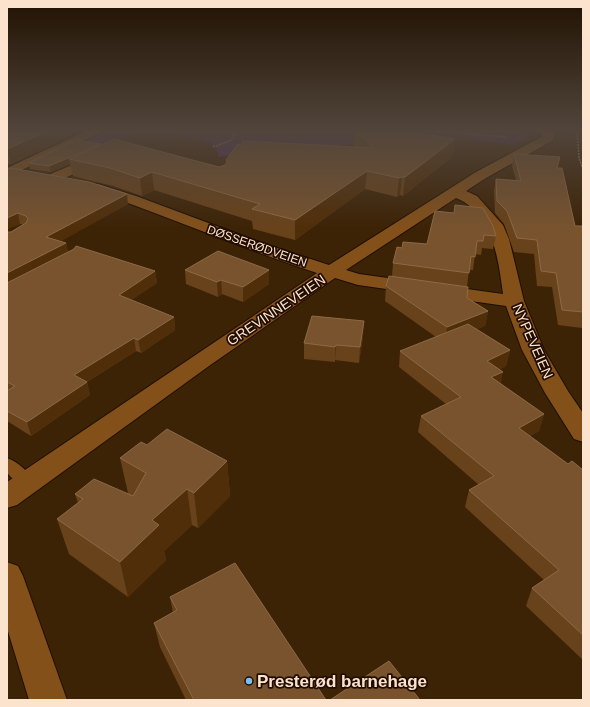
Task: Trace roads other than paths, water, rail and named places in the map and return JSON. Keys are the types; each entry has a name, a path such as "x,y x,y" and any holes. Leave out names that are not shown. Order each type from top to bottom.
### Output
{"street":[{"path":"8,172 29,162"},
{"path":"54,178 89,162"},
{"name":"GREVINNEVEIEN","path":"7,497 201,361 367,248 502,162"},
{"name":"DØSSERØDVEIEN","path":"8,172 54,178 95,187 136,200 236,240 332,272 358,279 514,301"},
{"name":"NYPEVEIEN","path":"455,192 472,199 495,225 501,239 502,251 509,272 514,301 533,350 557,393 583,433"},
{"path":"7,576 48,700"}],"lane":[{"path":"7,464 27,482"}],"place":[{"name":"Presterød barnehage","path":"249,681"}]}
